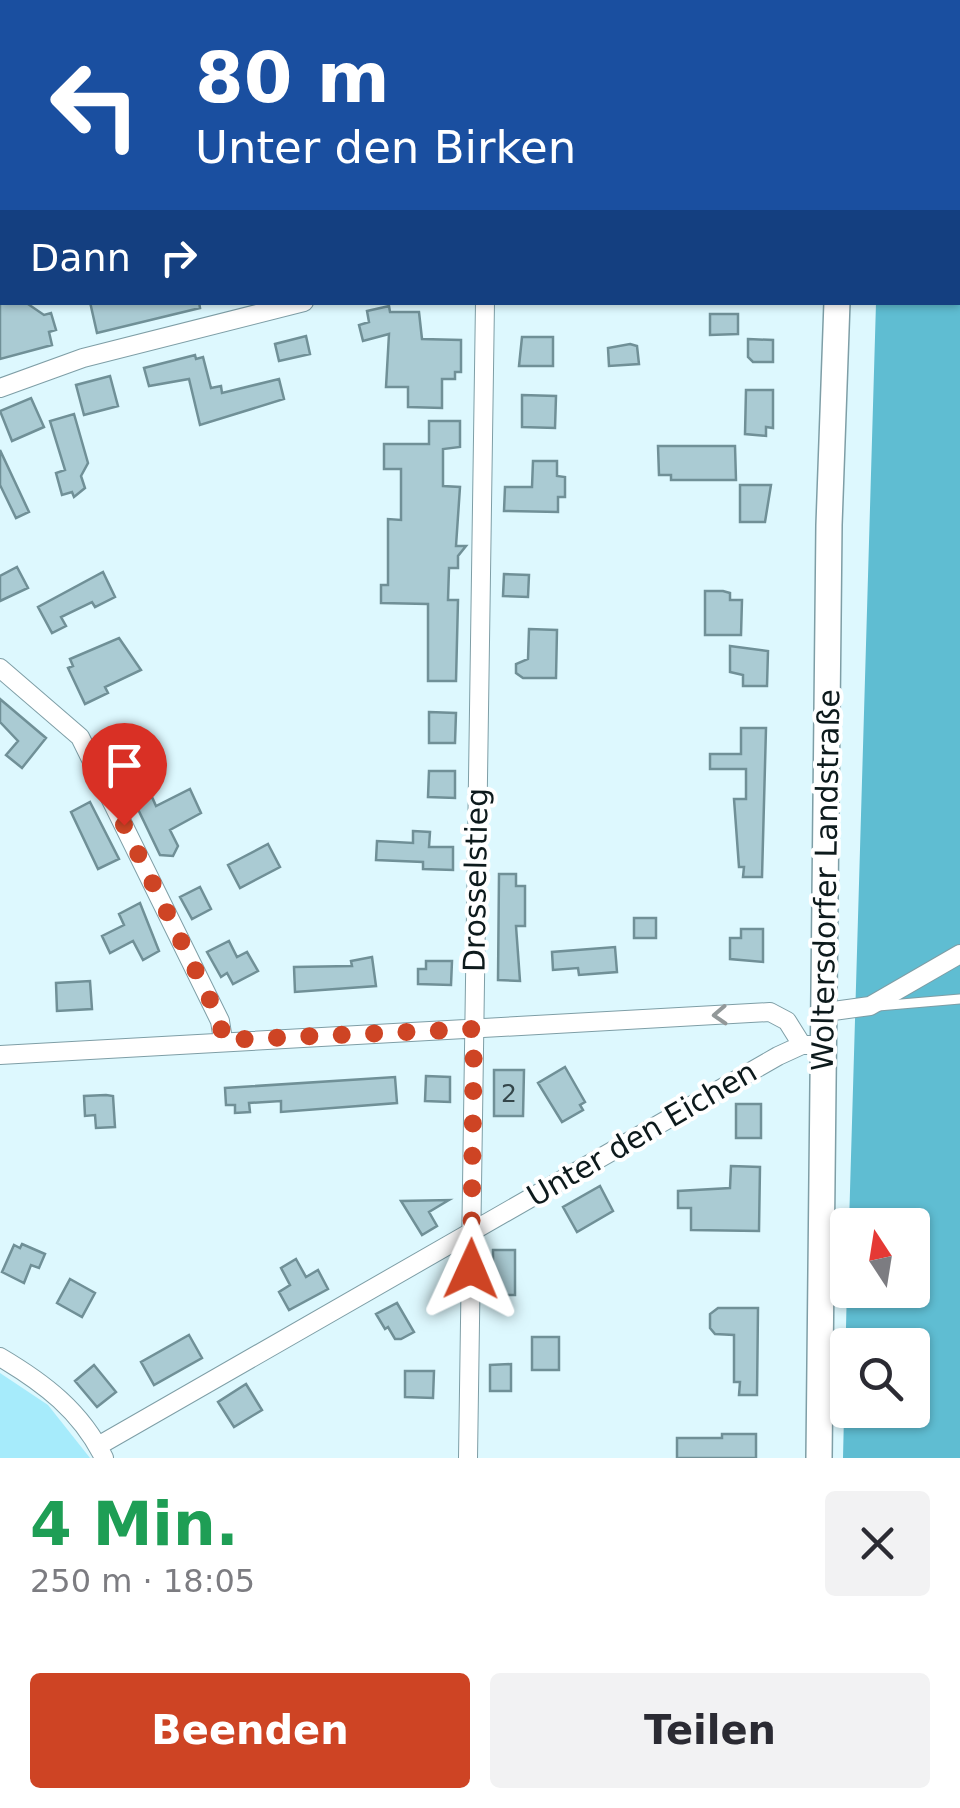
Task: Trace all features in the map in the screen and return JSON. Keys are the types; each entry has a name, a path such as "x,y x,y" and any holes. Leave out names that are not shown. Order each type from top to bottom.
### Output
{"main road":[{"name":"Woltersdorfer Landstraße","path":"819,1458 814,1045 826,1012 829,525 837,305"}],"street":[{"path":"0,388 83,358 292,305"},
{"name":"Drosselstieg","path":"468,1458 486,305"},
{"path":"0,668 80,737 220,1020 223,1040"},
{"path":"826,1012 870,1006 960,954"},
{"path":"0,1055 770,1012 786,1020 814,1045"},
{"name":"Unter den Eichen","path":"101,1452 472,1232 814,1045"},
{"path":"0,1357 38,1379 79,1417 101,1452"}],"lane":[{"path":"870,1006 960,999"}],"shaded area":[{"path":"876,305 960,305 960,1458 843,1458 844,1428 930,1428 930,1328 846,1328 846,1308 930,1308 930,1208 849,1208"},
{"path":"0,1373 48,1405 90,1458 0,1458"}],"building":[{"path":"0,305 29,305 44,315 51,313 56,330 49,332 52,345 0,359"},
{"path":"91,305 200,305 200,308 97,333"},
{"path":"389,306 390,312 419,312 422,339 461,340 461,372 455,372 455,379 442,379 442,408 408,407 408,387 386,387 389,334 363,341 359,325 369,322 367,311"},
{"path":"710,314 738,314 738,334 710,335"},
{"path":"306,336 310,354 279,361 275,344"},
{"path":"522,337 553,337 553,366 519,366"},
{"path":"748,339 773,340 773,362 753,362 748,357"},
{"path":"637,346 639,364 609,366 608,348"},
{"path":"195,355 196,359 203,357 211,388 221,386 222,393 279,379 284,399 200,425 189,379 149,386 144,368"},
{"path":"110,376 118,406 84,415 76,385"},
{"path":"746,390 773,390 773,428 766,427 766,436 745,434"},
{"path":"522,395 556,396 555,428 522,427"},
{"path":"31,398 44,427 12,441 0,411"},
{"path":"74,414 88,463 81,476 85,488 74,497 72,492 62,495 56,473 65,470 50,421"},
{"path":"429,421 460,421 460,447 443,449 443,486 460,487 456,546 466,546 458,556 458,568 449,568 448,600 458,600 456,681 428,681 428,604 381,603 381,585 388,585 388,519 401,520 401,469 384,469 384,444 429,444"},
{"path":"658,446 735,446 736,480 671,480 671,475 659,475"},
{"path":"0,450 29,512 16,518 0,485"},
{"path":"533,461 557,461 557,476 565,477 565,497 558,497 558,512 504,511 505,487 532,487"},
{"path":"740,485 771,485 765,522 740,522"},
{"path":"17,567 28,588 0,601 0,576"},
{"path":"103,572 115,597 95,607 92,602 61,617 66,626 52,633 38,607"},
{"path":"504,574 529,575 528,597 503,596"},
{"path":"705,591 723,591 730,593 730,600 742,600 741,635 705,635"},
{"path":"529,629 557,630 556,678 523,678 516,673 516,664 528,659"},
{"path":"119,638 141,670 105,687 108,693 85,704 68,668 73,666 70,659"},
{"path":"730,646 768,651 767,686 743,686 743,675 730,672"},
{"path":"0,699 46,738 22,768 6,755 18,741 0,722"},
{"path":"429,712 456,713 455,743 429,743"},
{"path":"741,728 766,728 762,877 743,877 744,867 739,867 734,799 746,799 746,769 710,769 710,754 741,754"},
{"path":"125,733 134,750 114,760 105,742"},
{"path":"429,771 455,771 455,798 428,797"},
{"path":"190,789 201,813 170,830 178,846 173,856 160,855 136,805 152,797 156,806"},
{"path":"90,802 119,859 98,869 71,812"},
{"path":"413,831 430,832 429,847 453,847 453,870 423,869 423,862 376,860 377,841 413,843"},
{"path":"268,844 280,867 240,888 228,865"},
{"path":"499,874 516,874 516,886 525,886 525,926 516,926 520,981 498,980"},
{"path":"200,887 211,909 192,919 180,897"},
{"path":"140,903 159,951 143,960 133,941 110,953 102,936 124,925 119,914"},
{"path":"634,918 656,918 656,938 634,938"},
{"path":"741,929 763,929 763,962 730,959 730,938 741,938"},
{"path":"229,941 237,957 247,952 258,971 233,984 227,973 221,977 207,952"},
{"path":"615,947 617,972 579,975 578,968 553,970 552,952"},
{"path":"372,957 376,986 295,992 294,967 352,966 351,961"},
{"path":"426,961 452,961 451,985 418,984 418,969 426,969"},
{"path":"90,981 92,1009 57,1011 56,983"},
{"path":"565,1067 585,1102 580,1105 583,1110 562,1122 538,1083"},
{"path":"494,1070 524,1070 523,1116 494,1116"},
{"path":"426,1076 450,1077 450,1102 425,1101"},
{"path":"395,1077 397,1103 281,1112 281,1101 249,1103 250,1112 235,1113 235,1105 226,1105 225,1088"},
{"path":"84,1096 113,1096 115,1127 96,1128 95,1115 85,1116"},
{"path":"736,1104 761,1104 761,1138 736,1138"},
{"path":"731,1166 760,1167 759,1231 691,1230 691,1208 678,1208 678,1191 730,1188"},
{"path":"600,1186 613,1211 577,1232 563,1207"},
{"path":"449,1200 429,1212 437,1226 422,1235 401,1201"},
{"path":"22,1244 45,1254 39,1268 31,1265 24,1283 2,1272 14,1245 20,1248"},
{"path":"493,1250 515,1250 515,1295 493,1295"},
{"path":"296,1259 306,1277 318,1270 328,1289 289,1310 279,1292 290,1285 281,1268"},
{"path":"70,1279 95,1293 82,1317 57,1303"},
{"path":"397,1303 414,1332 401,1339 395,1339 388,1327 385,1329 376,1314"},
{"path":"718,1308 758,1308 757,1395 739,1395 740,1382 734,1382 734,1335 715,1334 710,1328 710,1314"},
{"path":"189,1335 202,1358 154,1385 141,1362"},
{"path":"532,1337 559,1337 559,1370 532,1370"},
{"path":"511,1364 511,1391 490,1391 490,1365"},
{"path":"94,1365 116,1392 97,1407 75,1381"},
{"path":"405,1371 434,1371 433,1398 405,1397"},
{"path":"246,1384 262,1410 234,1427 218,1402"},
{"path":"722,1434 756,1434 756,1458 677,1458 677,1438 722,1438"}],"route":[{"path":"124,825 220,1020 223,1040 474,1029 471,1269"}]}
